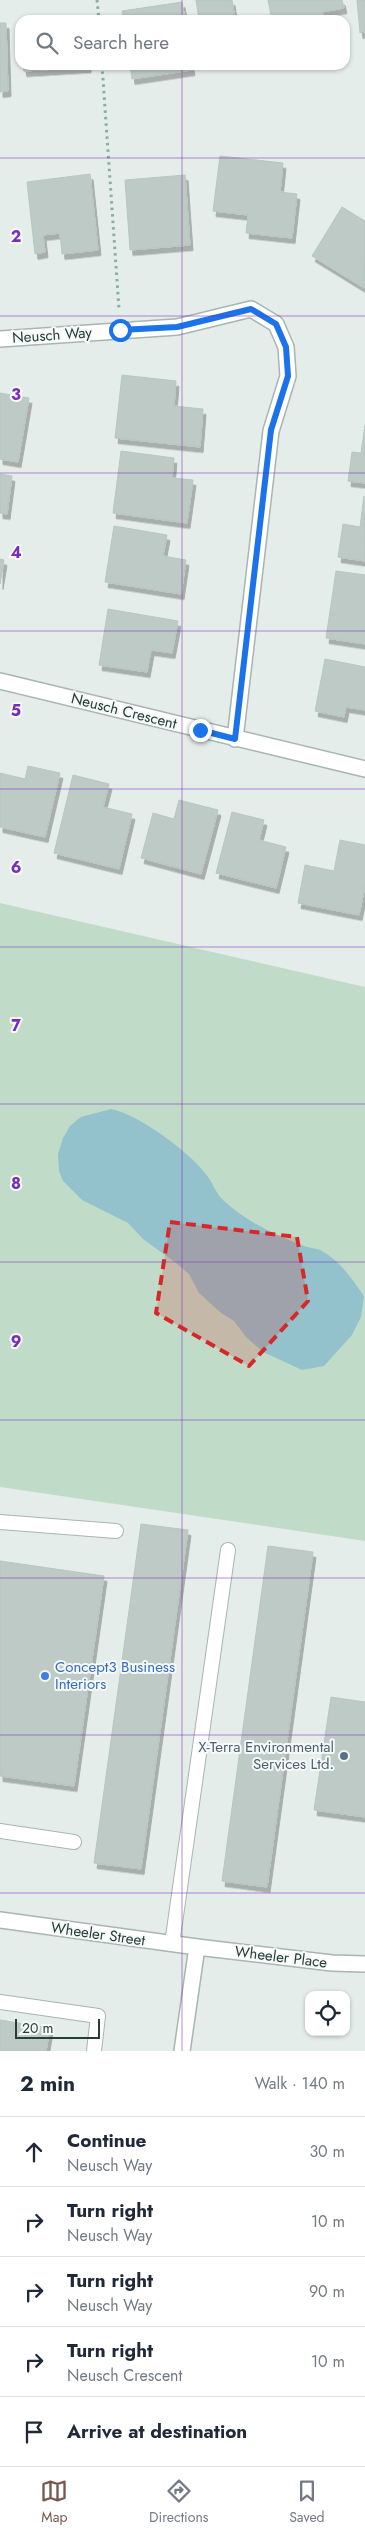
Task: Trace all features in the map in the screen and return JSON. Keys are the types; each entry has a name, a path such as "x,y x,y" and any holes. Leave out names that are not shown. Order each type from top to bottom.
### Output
{"street":[{"name":"Neusch Way","path":"0,339 177,327 251,309 276,324 286,347 288,376 271,430 235,739"},
{"name":"Neusch Crescent","path":"0,681 365,769"},
{"name":"Wheeler Street","path":"0,1920 197,1947"},
{"name":"Wheeler Place","path":"197,1947 332,1963 365,1964"},
{"path":"182,2051 197,1947"}],"lane":[{"path":"0,1522 116,1531"},
{"path":"172,1944 228,1550"},
{"path":"0,1832 74,1842"},
{"path":"0,2002 98,2016 94,2051"}],"path":[{"path":"97,0 98,15"},
{"path":"102,70 118,304"}],"highlighted area":[{"path":"170,1222 297,1237 308,1301 249,1366 156,1313"}],"green space":[{"path":"0,903 365,987 365,1541 0,1487"}],"water":[{"path":"111,1109 135,1118 175,1144 205,1173 221,1198 242,1215 283,1238 322,1251 346,1271 364,1296 361,1317 352,1335 324,1366 302,1370 263,1352 246,1337 234,1321 221,1313 199,1293 189,1274 143,1239 128,1223 82,1200 63,1181 59,1171 58,1154 63,1138 70,1126 81,1117"}],"building":[{"path":"196,0 232,0 234,15 198,15"},
{"path":"268,0 342,0 344,8 322,12 323,15 271,15"},
{"path":"357,0 365,0 365,32 360,33"},
{"path":"182,2 184,15 122,15 122,11"},
{"path":"0,23 6,23 8,91 0,92"},
{"path":"131,70 192,70 132,79"},
{"path":"220,156 283,163 280,192 297,194 292,238 246,233 248,215 213,211"},
{"path":"90,174 98,250 62,254 60,233 43,235 45,252 35,254 27,182"},
{"path":"185,175 190,245 130,250 125,180"},
{"path":"342,207 365,221 364,288 312,256"},
{"path":"122,375 176,381 174,406 203,409 200,447 115,438"},
{"path":"0,393 29,398 18,462 0,459"},
{"path":"365,425 365,483 348,481 352,452 361,453"},
{"path":"121,451 174,458 172,478 193,480 187,523 113,513"},
{"path":"0,474 12,476 7,514 0,513"},
{"path":"364,496 365,561 338,557 343,524 360,527"},
{"path":"114,526 167,535 163,556 186,560 181,594 105,582"},
{"path":"0,559 4,560 0,584"},
{"path":"336,571 365,575 365,644 326,638"},
{"path":"108,609 178,621 172,653 151,650 147,672 99,665"},
{"path":"325,659 365,667 365,710 346,707 344,717 315,711"},
{"path":"28,766 60,773 45,837 0,827 0,773 25,779"},
{"path":"73,775 109,784 103,807 132,814 119,869 54,853"},
{"path":"179,800 218,810 201,874 141,858 153,813 174,819"},
{"path":"232,812 264,820 259,840 286,847 276,888 216,873"},
{"path":"340,840 365,845 365,886 359,915 298,903 305,865 334,871"},
{"path":"141,1524 188,1530 141,1869 94,1863"},
{"path":"268,1546 313,1552 267,1887 222,1881"},
{"name":"Concept3 Business Interiors","path":"0,1561 104,1576 74,1786 0,1776"},
{"name":"X-Terra Environmental Services Ltd.","path":"331,1697 365,1702 365,1817 314,1810"},
{"path":"0,2020 50,2028 46,2051 0,2051"}],"place":[{"name":"Concept3 Business Interiors","path":"45,1676"},
{"name":"X-Terra Environmental Services Ltd.","path":"344,1756"}],"route":[{"path":"120,330 177,327 251,309 276,324 286,347 288,376 271,430 235,739 200,730"}]}
